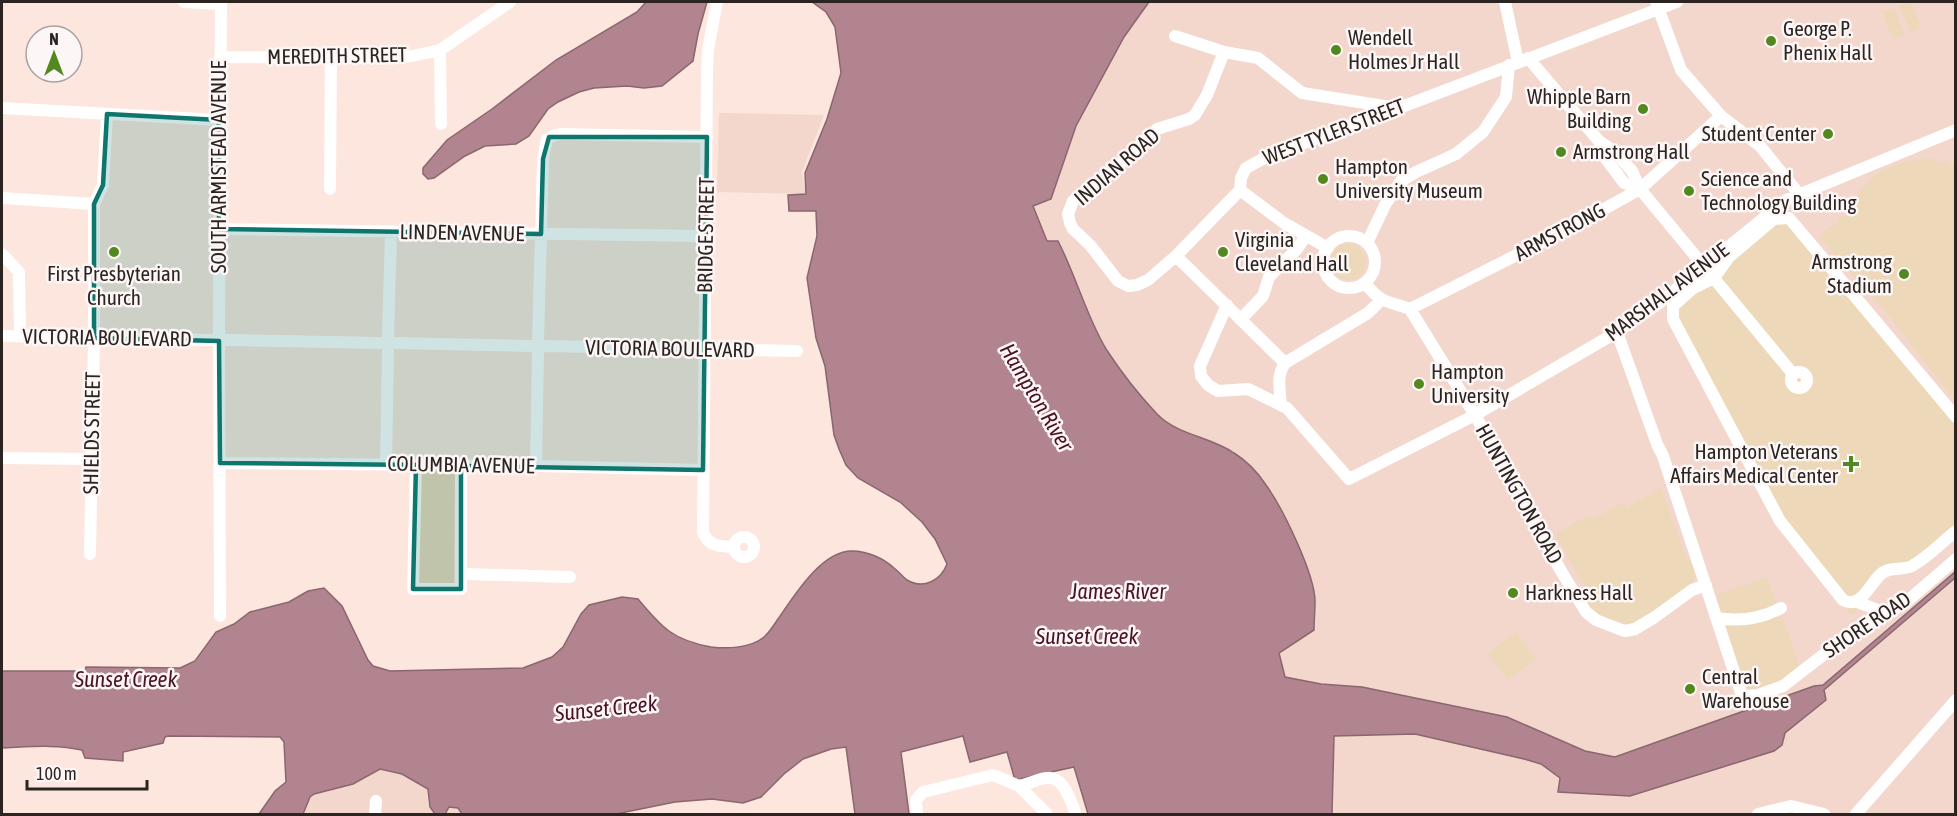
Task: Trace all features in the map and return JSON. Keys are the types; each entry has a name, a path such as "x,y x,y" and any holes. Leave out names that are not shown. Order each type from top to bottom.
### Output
{"street":[{"path":"184,2 221,3"},
{"name":"MEREDITH STREET","path":"220,57 385,58 412,56 440,50 510,2"},
{"name":"BRIDGE STREET","path":"717,2 708,50 703,532 706,541 713,545 734,547"},
{"path":"1367,243 1385,205 1401,181 1416,171 1456,154 1483,132 1506,97 1518,62 1505,2"},
{"name":"WEST TYLER STREET","path":"1128,286 1148,280 1176,256 1240,190 1243,173 1251,164 1518,62 1656,5 1677,2"},
{"name":"SOUTH ARMISTEAD AVENUE","path":"220,616 219,120 221,3"},
{"path":"1656,5 1681,70 1721,116 1760,146 1799,194"},
{"path":"1175,36 1224,52 1262,60 1302,93 1399,108"},
{"path":"440,50 441,124"},
{"name":"INDIAN ROAD","path":"1128,286 1114,278 1090,245 1073,229 1068,219 1070,207 1073,201 1112,172 1157,129 1194,115 1207,95 1224,52"},
{"path":"330,189 331,58"},
{"path":"1518,62 1599,141 1603,155 1624,183 1640,189 1793,374"},
{"path":"2,108 219,120"},
{"name":"SHIELDS STREET","path":"90,554 94,204 103,185 107,114"},
{"name":"ARMSTRONG","path":"1410,309 1572,227 1640,189 1721,116"},
{"name":"MARSHALL AVENUE","path":"1281,405 1287,408 1348,479 1475,415 1617,332 1658,304 1786,200 1956,130"},
{"path":"536,466 541,234 544,149 547,139 556,134 707,137"},
{"path":"1240,190 1305,237 1328,248"},
{"path":"2,198 94,204"},
{"path":"1886,613 1857,602 1848,603 1843,600 1780,521 1673,319 1673,306 1692,289 1714,278 1729,258 1774,219 1789,218 1956,417"},
{"name":"LINDEN AVENUE","path":"219,229 706,236"},
{"path":"386,464 391,232"},
{"path":"1240,319 1263,296 1269,277 1297,249 1305,237"},
{"path":"1342,237 1360,238 1372,249 1375,264 1370,278 1357,287 1339,286 1326,274 1324,256 1328,248 1342,237"},
{"path":"2,254 19,272 20,336"},
{"path":"1176,256 1284,363"},
{"path":"1365,283 1380,300 1410,309"},
{"path":"1281,405 1279,379 1284,363 1368,313 1380,300"},
{"path":"1227,305 1200,366 1201,376 1208,385 1218,391 1248,389 1281,405"},
{"name":"HUNTINGTON ROAD","path":"1410,309 1475,415 1556,563 1586,612 1596,620 1625,631 1635,629 1692,590 1706,585"},
{"path":"1617,332 1657,444 1664,456 1717,618 1735,621 1748,620 1781,608"},
{"name":"VICTORIA BOULEVARD","path":"2,336 797,351"},
{"path":"2,458 92,459"},
{"name":"COLUMBIA AVENUE","path":"220,463 703,470"},
{"path":"416,465 413,588 461,589 461,466"},
{"path":"1857,602 1880,574 1887,570 1912,566 1956,531"},
{"name":"SHORE ROAD","path":"1717,618 1742,696 1758,694 1783,686 1844,639 1905,603 1956,559"},
{"path":"461,574 570,578"},
{"path":"1856,814 1956,700"},
{"path":"917,814 917,797 928,790 993,775 1019,786 1047,814"},
{"path":"1019,786 1056,778 1061,782 1074,807 1075,814"},
{"path":"375,814 376,801"},
{"path":"1758,814 1795,807 1824,814"}],"highlighted area":[{"path":"107,114 219,120 219,229 541,234 543,159 549,137 707,137 703,470 461,466 461,589 413,589 416,465 220,463 219,341 94,338 94,204 103,185"}],"shaded area":[{"name":"Hampton University","path":"1149,2 1955,2 1955,814 1332,814 1333,736 1415,734 1524,759 1541,764 1560,778 1559,792 1782,745 1785,733 1826,700 1823,685 1818,684 1615,757 1585,751 1507,717 1362,687 1321,684 1285,677 1279,653 1314,630 1316,603 1309,572 1267,486 1251,466 1233,452 1175,427 1159,416 1137,391 1106,349 1080,292 1047,241 1033,206 1051,198 1076,126 1124,37"},
{"path":"1909,2 1922,27 1910,32 1899,6"},
{"path":"1894,8 1905,34 1893,39 1882,12"},
{"path":"719,113 824,115 802,172 806,194 717,192"},
{"name":"Armstrong Stadium","path":"1935,159 1935,162 1949,162 1951,165 1955,162 1955,400 1885,311 1819,237 1838,221 1837,219 1850,212 1859,192 1882,170 1904,162"},
{"path":"1779,208 1789,212 1955,412 1955,534 1911,570 1882,576 1852,616 1794,546 1778,522 1663,303"},
{"path":"1348,244 1361,249 1366,262 1361,275 1348,280 1335,275 1330,262 1335,249"},
{"path":"419,471 455,472 454,583 419,583"},
{"path":"1661,488 1687,561 1694,558 1694,580 1690,587 1637,623 1625,624 1601,616 1592,611 1585,601 1591,597 1555,534 1590,515 1592,519 1625,502 1627,507"},
{"path":"1767,577 1778,607 1762,613 1722,614 1718,594"},
{"path":"1774,615 1783,618 1799,666 1791,676 1774,685 1751,690 1741,679 1737,670 1724,622"},
{"path":"1516,632 1536,659 1508,680 1487,654"},
{"path":"376,765 404,770 471,814 280,814 295,796"}],"water":[{"path":"646,2 707,2 693,61 662,86 594,88 579,92 548,109 529,136 516,144 485,146 465,156 434,178 428,179 423,174 423,168 447,140 556,60 637,12"},
{"name":"James River","path":"812,2 1149,2 1124,37 1076,126 1051,199 1033,206 1047,241 1058,241 1106,349 1137,391 1157,414 1174,427 1215,443 1243,460 1263,481 1281,509 1310,576 1315,603 1314,630 1279,653 1285,677 1321,684 1362,687 1507,717 1585,751 1615,757 1814,686 1823,685 1955,572 1955,578 1824,690 1826,700 1785,733 1782,745 1774,751 1630,796 1558,792 1560,778 1541,764 1415,734 1334,736 1332,814 1088,814 1074,767 1015,780 1007,752 970,762 963,736 901,752 909,814 855,814 846,747 831,749 803,759 761,797 743,803 712,799 675,802 616,814 462,814 458,808 449,807 445,814 435,814 430,807 428,789 402,774 380,769 353,784 314,794 310,797 303,814 259,814 275,791 286,782 284,742 280,737 168,736 165,737 163,743 123,752 123,761 85,758 82,750 62,747 2,748 2,671 85,671 86,667 180,668 195,661 216,632 234,624 250,612 289,602 308,591 324,588 342,606 368,660 373,666 390,671 523,668 552,657 563,647 581,614 589,605 622,597 638,599 669,631 687,641 717,648 746,646 759,641 768,633 800,587 819,566 841,553 852,551 880,558 913,583 926,584 941,575 947,564 935,539 922,522 900,502 858,478 846,465 834,435 825,366 816,338 807,278 817,236 816,211 789,211 788,195 806,194 805,173 827,119 841,73 835,27 826,12"}],"place":[{"name":"George P. Phenix Hall","path":"1771,41"},
{"name":"Wendell Holmes Jr Hall","path":"1336,50"},
{"name":"Whipple Barn Building","path":"1643,109"},
{"name":"Student Center","path":"1828,134"},
{"name":"Armstrong Hall","path":"1561,152"},
{"name":"Hampton University Museum","path":"1323,179"},
{"name":"Science and Technology Building","path":"1689,191"},
{"name":"First Presbyterian Church","path":"114,252"},
{"name":"Virginia Cleveland Hall","path":"1223,252"},
{"name":"Armstrong Stadium","path":"1904,274"},
{"name":"Hampton University","path":"1419,384"},
{"name":"Hampton Veterans Affairs Medical Center","path":"1851,464"},
{"name":"Harkness Hall","path":"1513,593"},
{"name":"Central Warehouse","path":"1690,689"}],"water label":[{"name":"Hampton River","path":"1037,397"},
{"name":"Sunset Creek","path":"1087,636"},
{"name":"Sunset Creek","path":"126,679"},
{"name":"Sunset Creek","path":"606,708"}]}
